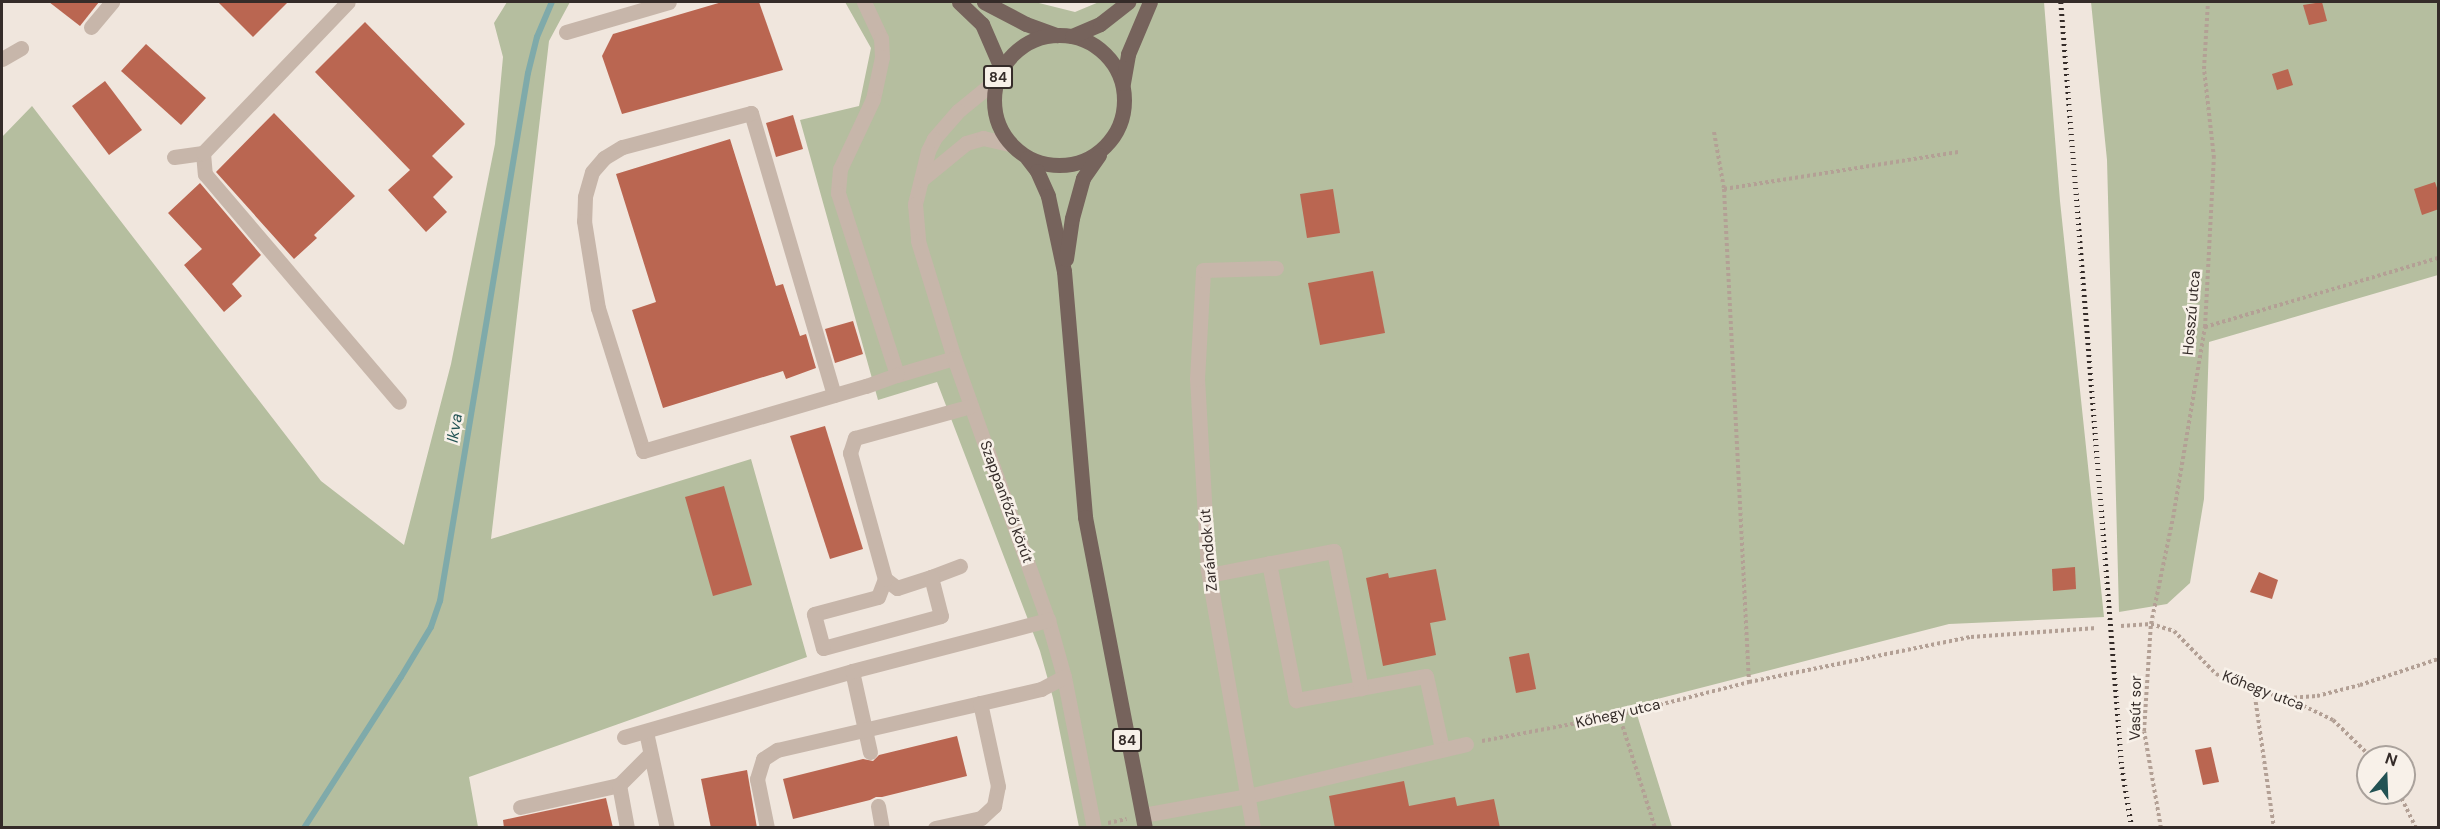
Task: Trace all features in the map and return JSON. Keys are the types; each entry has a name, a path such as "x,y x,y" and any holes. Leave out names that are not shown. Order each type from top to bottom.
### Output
{"main road":[{"path":"959,2 982,24 999,74"},
{"path":"984,2 1026,24 1101,50 1113,63 1123,83"},
{"name":"84","path":"1128,2 1100,24 1066,36 1035,39 1020,48 999,74 993,98 994,112 1000,129 1010,144 1027,158 1037,171 1048,196 1065,271 1085,517 1144,821"},
{"name":"84","path":"1065,271 1072,218 1083,178 1119,124 1125,102 1123,83 1128,54 1150,2"},
{"name":"84","path":"1027,158 1043,164 1073,164 1086,160 1101,151"}],"lane":[{"path":"91,27 112,2"},
{"path":"174,157 203,153 348,2"},
{"path":"566,32 669,2"},
{"path":"864,2 881,38 882,57 873,99 840,169 838,193 897,375"},
{"path":"2,59 21,48"},
{"name":"Szappanfőző körút","path":"999,74 947,122 928,151 915,204 918,241 954,358 1048,620 1064,677 1094,827"},
{"path":"834,395 750,108 622,147 604,158 592,172 585,197 584,221 598,308 643,451 834,395 954,358"},
{"path":"921,180 966,143 982,138 1010,144"},
{"path":"203,153 205,174 399,402"},
{"name":"Zarándok út","path":"1253,828 1209,575 1197,379 1203,270 1276,268"},
{"path":"960,567 897,588 885,579 849,453 855,438 971,406"},
{"path":"1209,575 1334,551 1361,688"},
{"path":"1269,563 1296,700 1426,676 1442,749"},
{"path":"885,579 878,597 814,615 823,648 941,615 931,577"},
{"path":"624,737 852,671 1048,620"},
{"path":"852,671 870,752"},
{"path":"767,828 757,779 763,759 777,750 1041,689 1064,677"},
{"path":"935,828 981,818 994,806 998,786 980,703"},
{"path":"646,732 667,828"},
{"path":"1144,821 1466,744"},
{"path":"520,807 619,785 650,754"},
{"path":"619,785 627,828"},
{"path":"878,806 882,828"}],"path":[{"name":"Hosszú utca","path":"2151,624 2173,518 2205,327 2214,158 2204,69 2208,2"},
{"path":"1714,132 1724,189 1749,682"},
{"path":"1724,189 1958,152"},
{"path":"2205,327 2439,258"},
{"name":"Kőhegy utca","path":"2121,626 2151,624 2174,631 2216,674 2254,690 2287,698 2333,720 2359,745"},
{"name":"Vasút sor","path":"2151,624 2144,731 2161,828"},
{"name":"Kőhegy utca","path":"1466,744 1618,715 1749,682 1971,637 2097,628"},
{"path":"2287,698 2317,696 2360,685 2439,659"},
{"path":"2254,690 2274,828"},
{"path":"1618,715 1655,828"},
{"path":"2405,805 2416,828"},
{"path":"1094,827 1144,821"}],"green space":[{"path":"507,2 570,2 549,41 491,539 751,459 807,657 469,777 478,827 2,828 2,137 32,106 321,481 404,545 451,364 495,144 503,57 494,23"},
{"path":"845,2 1035,2 1075,12 1099,2 2044,2 2060,201 2104,617 1949,624 1634,705 1672,827 1079,827 1053,698 1040,651 937,382 878,400 800,120 859,106 871,48"},
{"path":"2091,2 2438,2 2438,275 2209,342 2204,499 2190,583 2167,604 2119,612 2107,160"}],"building":[{"path":"49,2 99,2 80,26"},
{"path":"218,2 288,2 253,37"},
{"path":"722,2 759,2 783,70 622,114 602,56 613,34"},
{"path":"2322,2 2327,21 2309,25 2303,5"},
{"path":"365,22 465,124 432,156 453,177 433,197 447,212 426,232 388,190 410,170 315,72"},
{"path":"146,44 206,98 181,125 121,71"},
{"path":"2288,69 2293,85 2277,90 2272,74"},
{"path":"105,81 142,130 109,155 72,106"},
{"path":"274,113 355,196 314,235 317,238 294,259 216,172"},
{"path":"793,115 803,149 776,157 766,123"},
{"path":"730,139 776,286 783,284 800,336 806,334 816,368 786,379 783,371 663,408 632,310 656,302 616,174"},
{"path":"2435,182 2439,194 2439,209 2422,215 2414,189"},
{"path":"200,183 261,255 232,284 242,296 224,312 184,265 202,249 168,213"},
{"path":"1333,189 1340,233 1307,238 1300,194"},
{"path":"1373,271 1385,333 1320,345 1308,283"},
{"path":"853,321 863,354 835,363 825,329"},
{"path":"825,426 863,549 830,559 790,436"},
{"path":"724,486 752,585 713,596 685,497"},
{"path":"2075,567 2076,589 2053,591 2052,569"},
{"path":"1436,569 1446,620 1430,623 1436,655 1383,666 1366,578 1388,573 1389,578"},
{"path":"2259,572 2278,580 2272,599 2250,592"},
{"path":"1529,653 1536,689 1516,693 1509,657"},
{"path":"957,736 967,776 793,819 783,779 863,759 873,761 879,755"},
{"path":"2211,747 2219,782 2203,785 2195,750"},
{"path":"747,770 757,828 711,828 701,779"},
{"path":"1404,781 1409,806 1455,797 1457,806 1494,799 1500,828 1335,828 1329,796"},
{"path":"606,798 613,828 504,828 503,820"}],"waterway":[{"name":"Ikva","path":"304,828 431,627 440,601 528,73 537,37 552,2"}],"railway":[{"path":"2061,2 2122,767 2132,828"}]}
